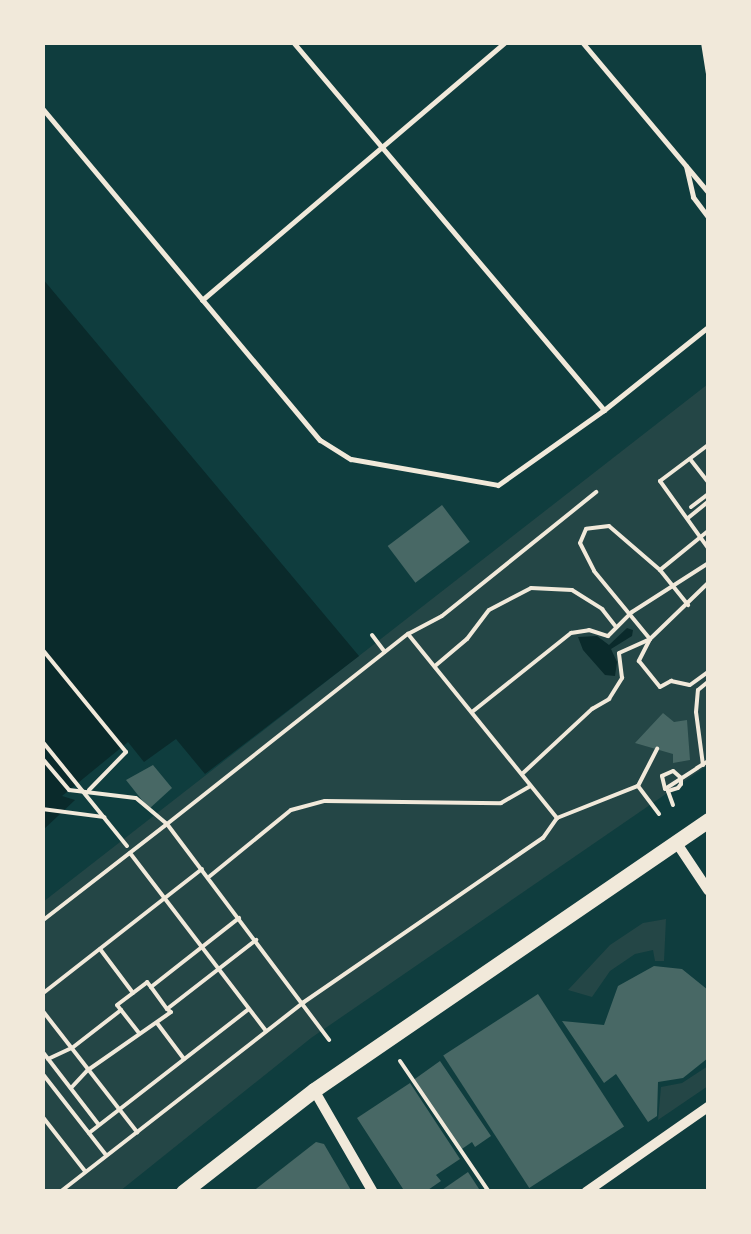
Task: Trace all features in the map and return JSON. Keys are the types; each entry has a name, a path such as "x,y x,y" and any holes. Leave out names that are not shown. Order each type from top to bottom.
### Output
{"main road":[{"path":"183,1192 314,1090 708,820"}],"street":[{"path":"676,842 708,890"},
{"path":"314,1090 373,1192"},
{"path":"586,1192 708,1108"}],"lane":[{"path":"292,42 604,410"},
{"path":"202,300 506,42"},
{"path":"582,42 708,192"},
{"path":"703,42 708,73"},
{"path":"42,108 320,440 352,460 498,485 604,410 708,327"},
{"path":"686,166 692,197 708,217"}],"path":[{"path":"708,445 660,481 708,548"},
{"path":"690,459 708,482"},
{"path":"42,921 408,634 442,616 596,492"},
{"path":"692,507 708,494"},
{"path":"688,518 708,502"},
{"path":"650,638 582,554 580,543 586,529 609,526 660,570 688,605"},
{"path":"660,570 708,531"},
{"path":"472,712 571,633 589,630 608,636 632,612 708,565"},
{"path":"522,774 592,709 609,699 622,678 620,653 650,638 708,584"},
{"path":"434,666 467,639 489,610 532,588 572,590 595,603 616,626"},
{"path":"372,634 385,652"},
{"path":"408,634 557,818"},
{"path":"650,638 639,661 660,687 671,681 690,686 708,672"},
{"path":"42,649 126,752 86,794"},
{"path":"673,805 667,789 703,765 696,712 698,690 708,682"},
{"path":"698,701 708,702"},
{"path":"42,741 127,846"},
{"path":"60,1192 304,1002 543,838 557,818 638,786 656,749"},
{"path":"42,758 69,790 136,798 168,824 304,1002 328,1040"},
{"path":"208,878 292,810 325,801 501,803 531,786"},
{"path":"638,786 659,814"},
{"path":"42,810 104,817"},
{"path":"130,854 266,1031"},
{"path":"42,994 202,869"},
{"path":"151,986 239,918"},
{"path":"167,1008 256,940"},
{"path":"100,949 133,993"},
{"path":"147,982 151,986 171,1012 141,1036 118,1005 147,982"},
{"path":"89,1133 249,1009"},
{"path":"42,1010 136,1132"},
{"path":"48,1059 72,1048 121,1010"},
{"path":"156,1023 184,1059"},
{"path":"71,1088 138,1032"},
{"path":"42,1051 99,1125"},
{"path":"400,1061 489,1192"},
{"path":"42,1073 106,1155"},
{"path":"42,1116 86,1172"}],"shaded area":[{"path":"42,278 359,656 205,774 176,739 144,762 128,742 62,796 75,800 43,830"},
{"path":"708,384 708,765 311,1038 120,1191 43,1191 43,902"},
{"path":"627,628 633,630 632,636 611,649 617,662 615,676 605,675 583,650 578,637 597,636 609,645"},
{"path":"666,919 664,961 655,961 653,950 635,954 610,971 592,997 568,990 610,945 643,923"},
{"path":"708,1066 708,1086 658,1120 661,1087 682,1083"}],"building":[{"path":"442,505 470,542 415,583 388,546"},
{"path":"663,713 674,722 687,720 690,760 673,763 673,754 635,743"},
{"path":"153,765 172,788 149,809 126,780"},
{"path":"654,966 682,969 708,990 708,1058 683,1078 658,1082 657,1116 648,1122 616,1074 604,1083 562,1021 604,1025 618,986"},
{"path":"538,994 624,1127 529,1188 443,1056"},
{"path":"440,1061 491,1136 475,1147 472,1142 459,1151 412,1081"},
{"path":"410,1083 460,1159 436,1175 441,1181 425,1192 405,1192 357,1118"},
{"path":"316,1142 324,1144 352,1192 252,1192"},
{"path":"468,1172 481,1192 439,1192"}]}
